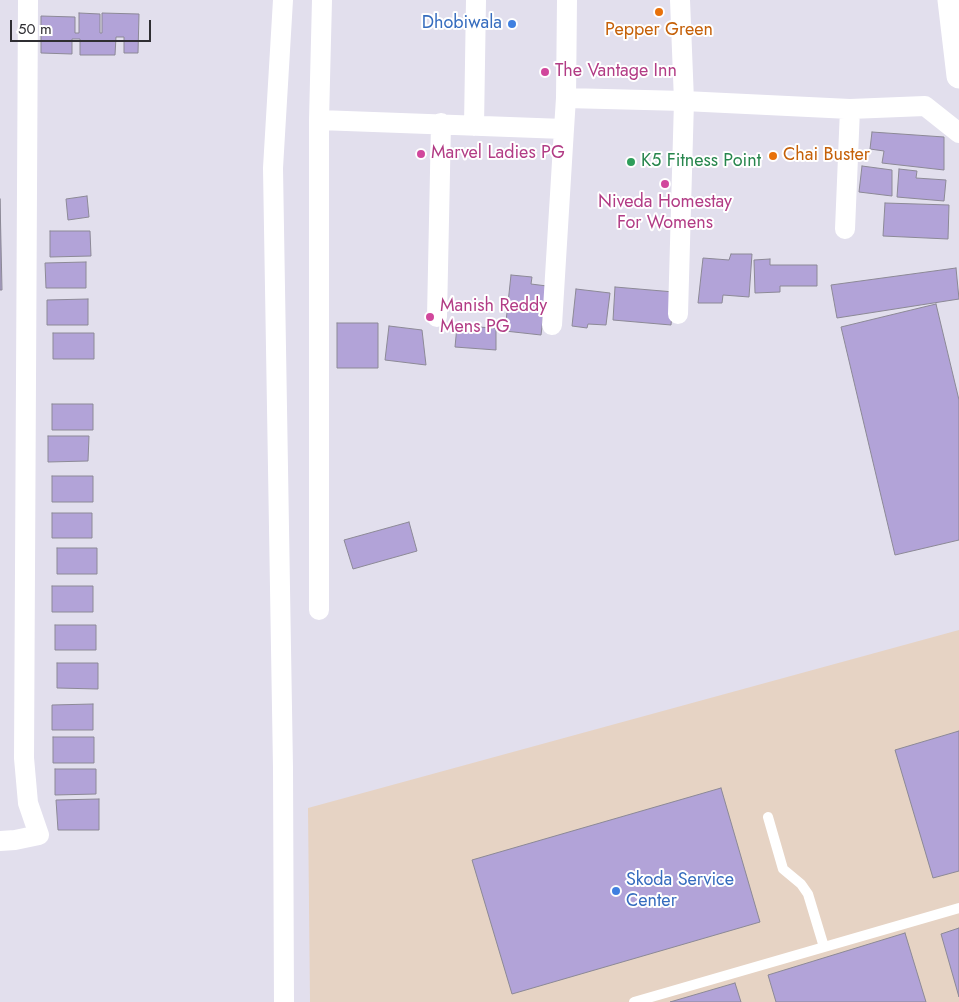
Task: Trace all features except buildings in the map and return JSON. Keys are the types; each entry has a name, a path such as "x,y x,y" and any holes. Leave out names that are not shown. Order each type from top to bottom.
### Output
{"street":[{"path":"0,841 39,835 28,802 24,758 28,0"},
{"path":"283,0 273,168 284,1002"},
{"path":"319,610 319,120 322,0"},
{"path":"474,126 476,0"},
{"path":"552,324 566,98 567,0"},
{"path":"678,314 684,101 680,0"},
{"path":"950,0 959,76"},
{"path":"566,98 684,101 850,109 925,106 959,133"},
{"path":"845,228 850,109"},
{"path":"319,120 564,128"},
{"path":"437,317 442,124"}],"lane":[{"path":"768,817 784,869 801,884 808,894 824,947"},
{"path":"634,1002 959,908"}],"shaded area":[{"path":"959,630 959,1002 310,1002 308,808"}],"place":[{"name":"Pepper Green","path":"659,12"},
{"name":"Dhobiwala","path":"512,24"},
{"name":"The Vantage Inn","path":"545,72"},
{"name":"Marvel Ladies PG","path":"421,154"},
{"name":"Chai Buster","path":"773,156"},
{"name":"K5 Fitness Point","path":"631,162"},
{"name":"Niveda Homestay For Womens","path":"665,184"},
{"name":"Manish Reddy Mens PG","path":"430,317"},
{"name":"Skoda Service Center","path":"616,891"}]}
